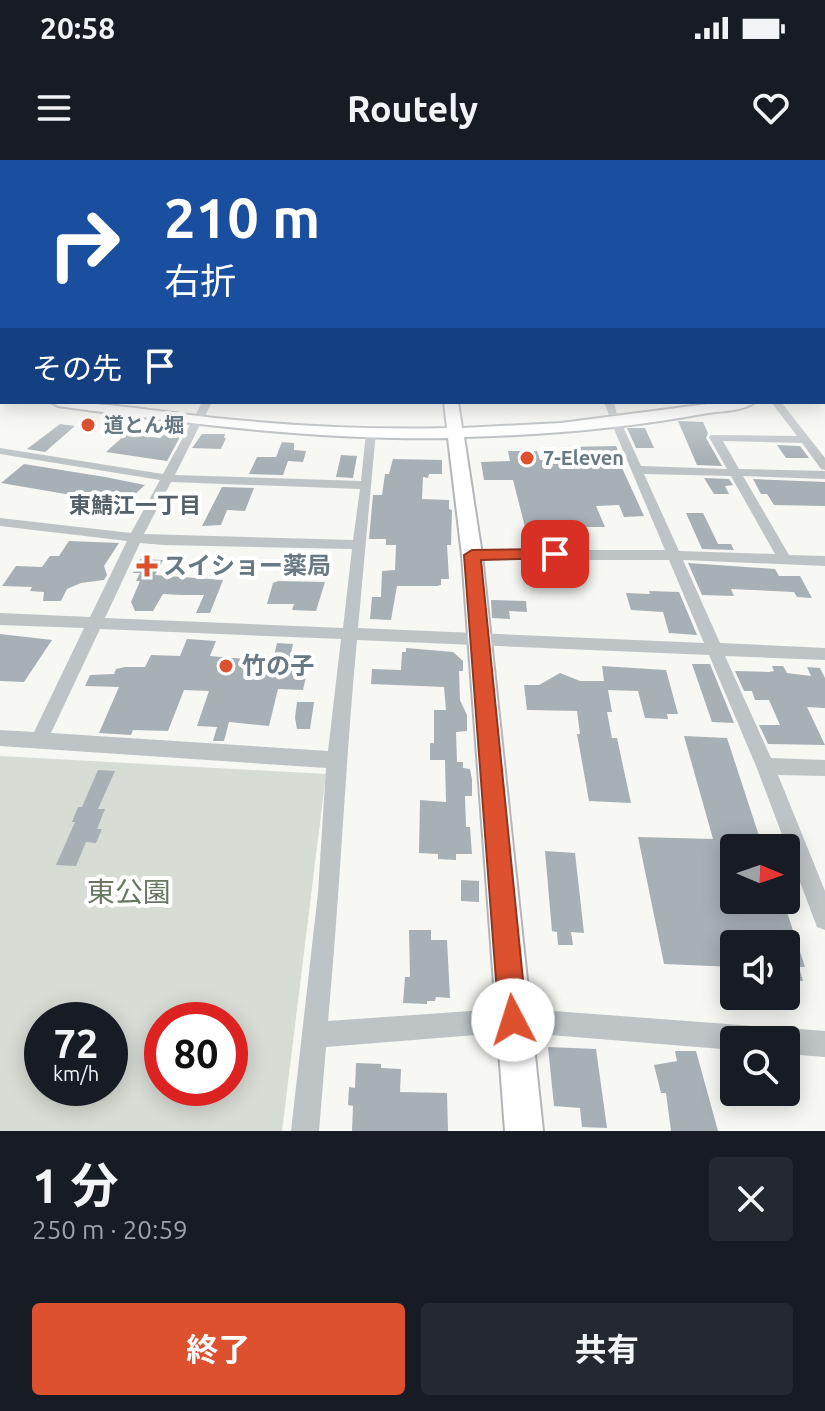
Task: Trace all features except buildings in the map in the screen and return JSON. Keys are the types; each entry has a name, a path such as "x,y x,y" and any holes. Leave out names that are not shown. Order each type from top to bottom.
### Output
{"highway":[{"path":"87,404 360,424 721,404"},
{"path":"126,404 372,433 454,419"},
{"path":"613,412 685,404"},
{"path":"454,419 472,555 524,1131"}],"street":[{"path":"778,404 825,466"},
{"path":"39,740 135,538 201,412"},
{"path":"613,412 765,766 825,919"},
{"path":"305,1131 329,893 336,760 372,433"},
{"path":"785,560 715,437 825,443"},
{"path":"0,451 168,478 364,485"},
{"path":"639,470 825,475"},
{"path":"0,522 135,538 358,545"},
{"path":"472,555 674,555 825,561"},
{"path":"0,619 825,654"},
{"path":"0,738 336,760"},
{"path":"765,766 825,768"},
{"path":"314,1035 513,1020 720,1036"},
{"path":"800,1042 825,1044"}],"green space":[{"name":"東公園","path":"0,756 326,774 282,1131 0,1131"}],"place":[{"name":"道とん堀","path":"88,425"},
{"name":"7-Eleven","path":"527,458"},
{"name":"スイショー薬局","path":"147,566"},
{"name":"竹の子","path":"226,666"}],"district":[{"name":"東鯖江一丁目","path":"135,505"}],"route":[{"path":"513,1020 472,555 555,554"}]}
